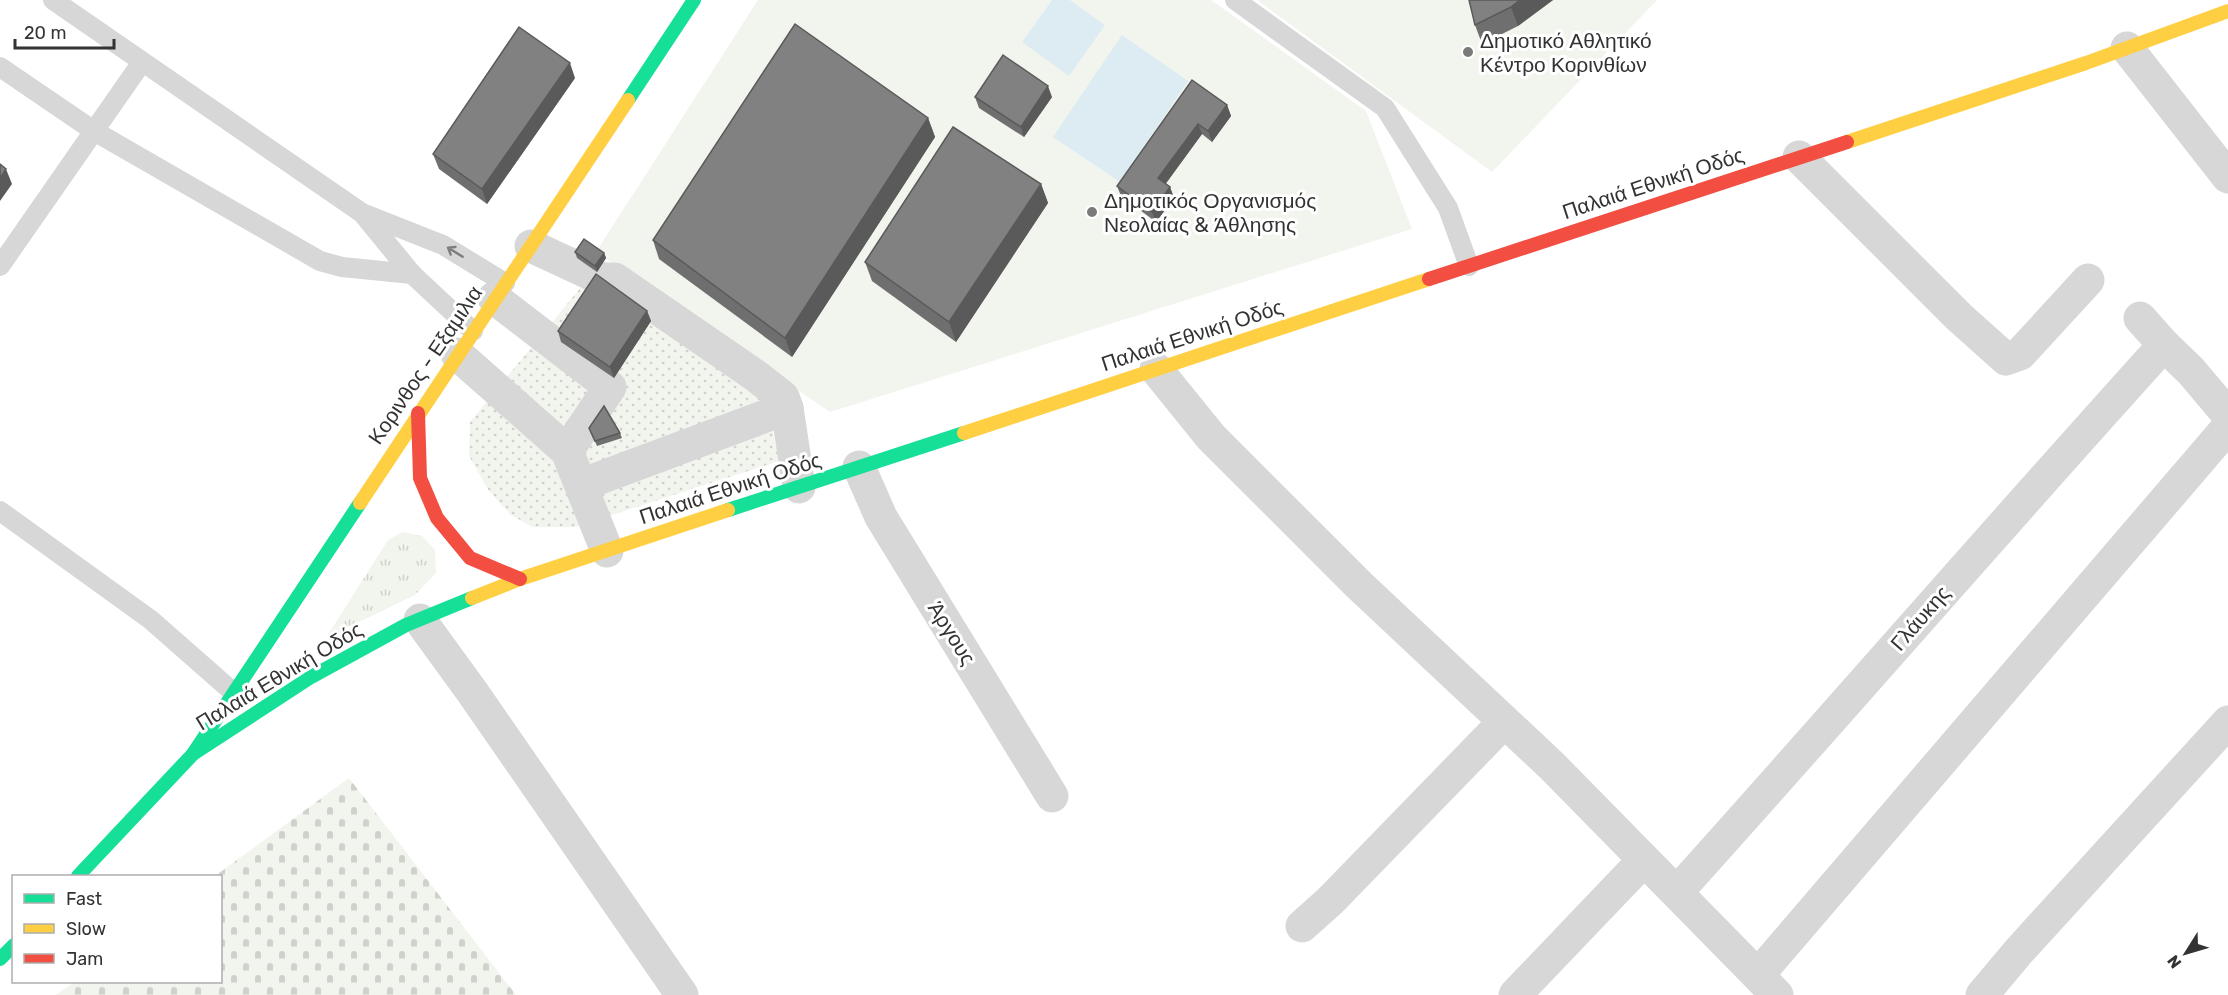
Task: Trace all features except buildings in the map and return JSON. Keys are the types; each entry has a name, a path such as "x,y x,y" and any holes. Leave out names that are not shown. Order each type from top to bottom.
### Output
{"main road":[{"name":"Κορινθος - Εξαμιλια","path":"193,754 694,0"},
{"name":"Παλαιά Εθνική Οδός","path":"193,754 311,677 406,625 520,579 2127,48 2228,11"},
{"path":"418,413 420,478 437,518 470,558 520,579"},
{"path":"79,875 193,754"},
{"path":"0,959 12,947"}],"street":[{"path":"2127,48 2228,177"},
{"path":"1799,157 1959,317 2006,359 2020,354 2088,280"},
{"path":"531,246 602,279 615,279 783,397 788,411 799,487"},
{"path":"499,291 610,387 567,451"},
{"path":"2140,318 2191,371 2228,415"},
{"path":"465,342 567,451 607,550"},
{"name":"Γλάυκης","path":"1677,892 2164,345"},
{"path":"1156,369 1211,437 1359,585 1552,766 1767,985 2228,427"},
{"path":"581,485 788,411"},
{"name":"Άργους","path":"859,467 880,517 1052,796"},
{"path":"420,620 682,995"},
{"path":"1302,926 1330,901 1504,722"},
{"path":"1982,995 2034,934 2228,723"},
{"path":"1515,995 1644,860"}],"lane":[{"path":"53,0 362,213 443,245 499,291"},
{"path":"1235,0 1385,108 1448,208 1469,266"},
{"path":"0,266 142,62"},
{"path":"0,67 94,131 320,261 342,267 412,274"},
{"path":"362,213 465,342"},
{"path":"0,512 151,620 234,693"}],"green space":[{"name":"Δημοτικός Οργανισμός Νεολαίας & Άθλησης","path":"758,0 1052,0 1022,42 1105,25 1070,0 1211,0 1366,111 1412,229 830,412 596,252","holes":["1196,91 1212,141 1202,134 1162,189"]},
{"name":"Δημοτικό Αθλητικό Κέντρο Κορινθίων","path":"1257,0 1657,0 1492,172"},
{"path":"591,275 765,395 779,461 575,527 532,527 510,514 489,491 469,456 470,422"},
{"path":"402,532 422,536 435,550 436,573 415,595 326,638 388,540"},
{"path":"349,778 516,995 56,995 73,983 222,983 222,875 216,875"}],"shaded area":[{"path":"1052,0 1070,0 1105,25 1069,76 1022,42"},
{"path":"1122,35 1188,81 1120,182 1053,137"}],"traffic: fast":[{"path":"628,100 694,0"},
{"path":"728,510 964,433"},
{"path":"79,875 193,754 360,503"},
{"path":"193,754 311,677 406,625 472,598"},
{"path":"0,959 12,947"}],"traffic: slow":[{"path":"1847,142 2086,63 2228,11"},
{"path":"360,503 628,100"},
{"path":"964,433 1429,279"},
{"path":"472,598 520,579 728,510"}],"traffic: jam":[{"path":"1429,279 1847,142"},
{"path":"418,413 420,478 437,518 470,558 520,579"}],"place":[{"name":"Δημοτικό Αθλητικό Κέντρο Κορινθίων","path":"1468,52"},
{"name":"Δημοτικός Οργανισμός Νεολαίας & Άθλησης","path":"1092,212"}]}
